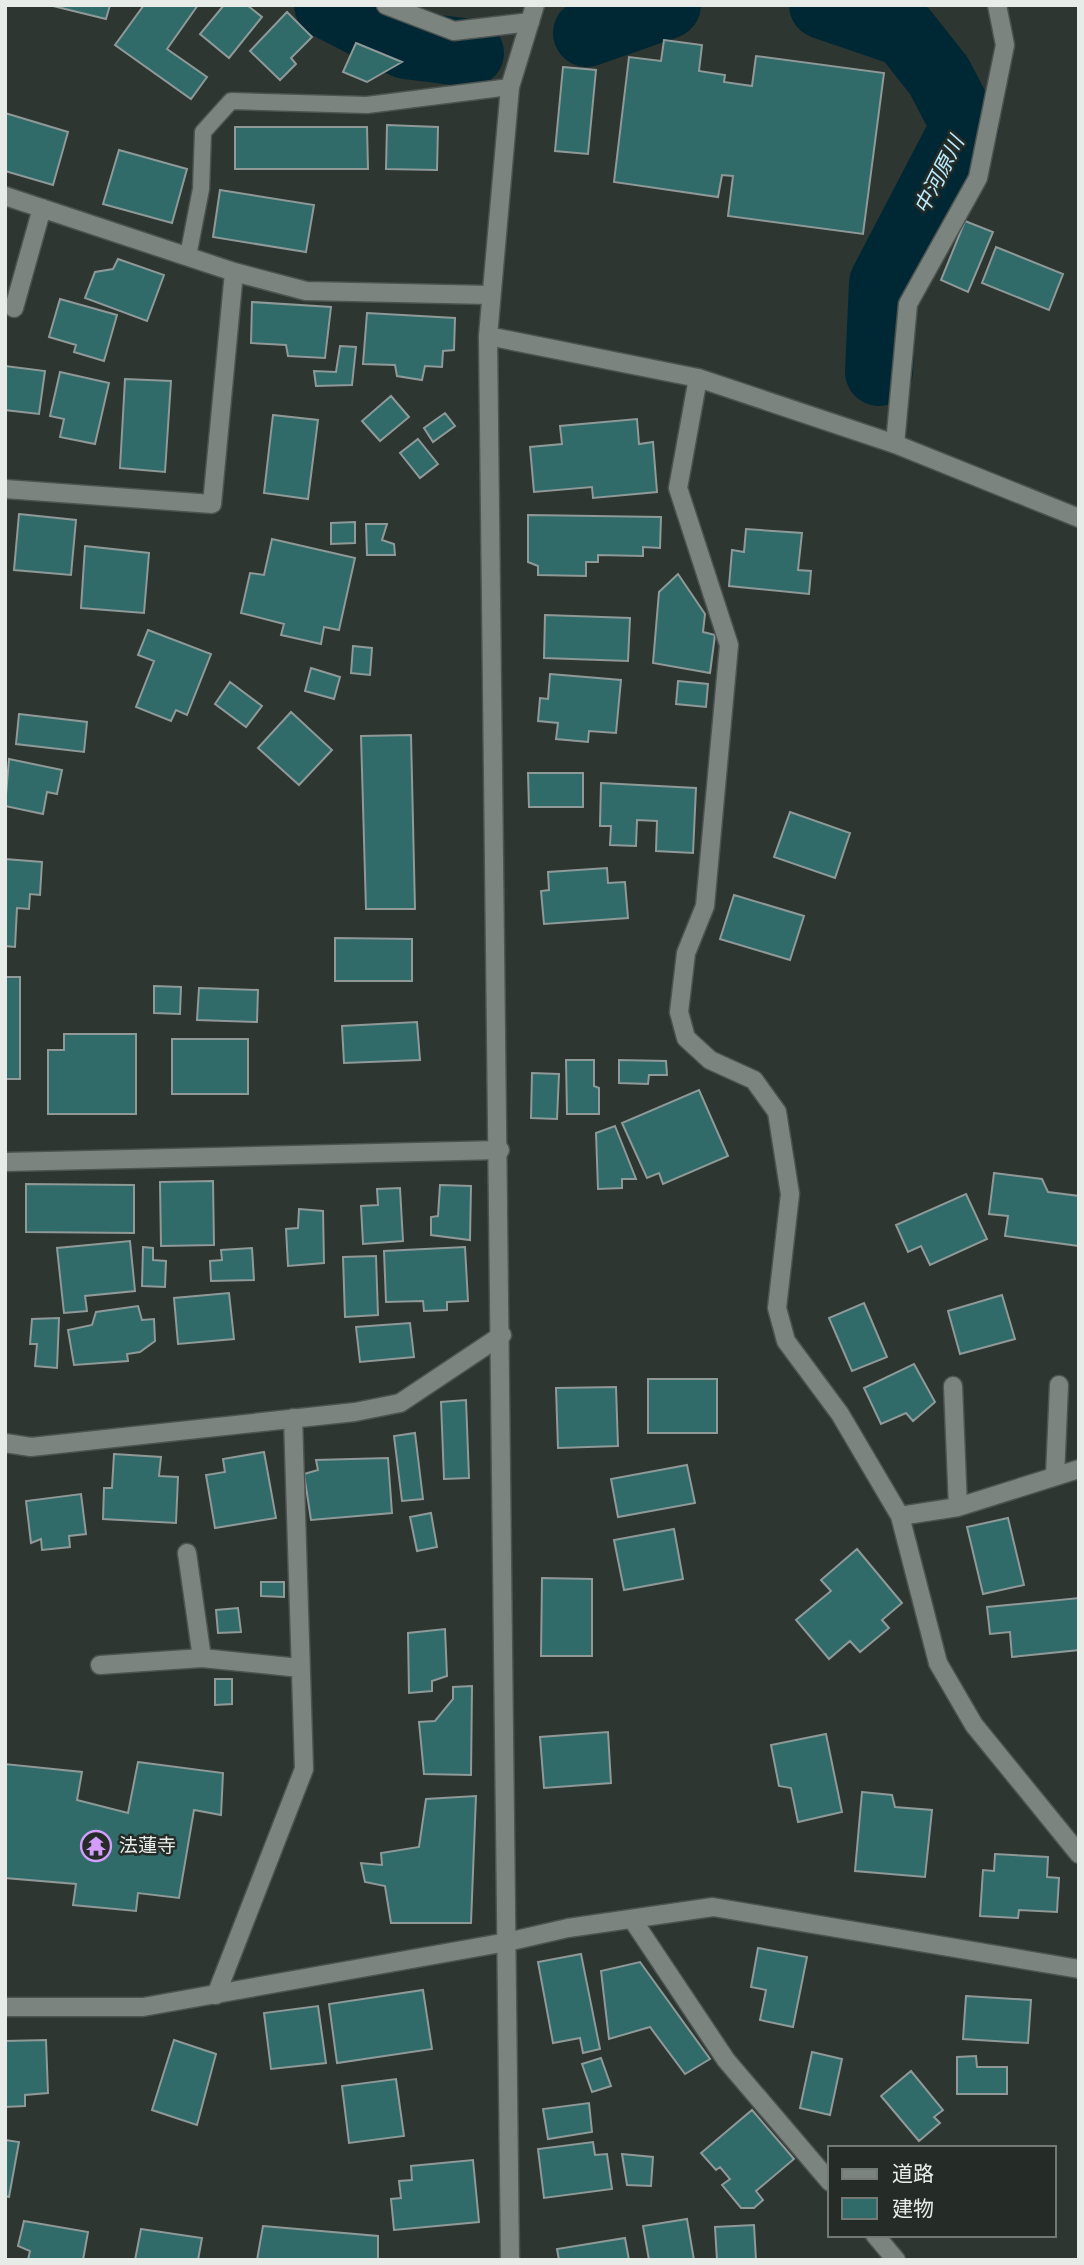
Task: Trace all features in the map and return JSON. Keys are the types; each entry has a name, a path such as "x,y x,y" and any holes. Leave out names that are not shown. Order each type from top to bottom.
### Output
{"street":[{"path":"386,5 454,31 533,14 510,87 488,336 500,1150 510,2260"},
{"path":"895,444 908,304 978,178 1005,45 997,5"},
{"path":"5,196 234,272 306,291 490,295"},
{"path":"14,308 42,208"},
{"path":"5,489 212,504 234,272"},
{"path":"488,336 698,378 895,444 1079,518"},
{"path":"698,378 678,488 729,645 705,906 686,953 679,1012 686,1038 710,1060 754,1080 777,1112 790,1194 777,1308 786,1341 840,1414 900,1517 939,1663 974,1725 1079,1854"},
{"path":"5,1162 500,1150"},
{"path":"5,1443 30,1447 355,1412 400,1403 502,1335"},
{"path":"953,1385 958,1507"},
{"path":"1055,1476 1059,1385"},
{"path":"216,1994 304,1769 293,1418"},
{"path":"900,1517 958,1507 1079,1469"},
{"path":"187,1553 202,1658"},
{"path":"100,1665 202,1658 300,1668"},
{"path":"5,2007 143,2007 507,1942 568,1928 713,1907 1079,1969"},
{"path":"632,1919 726,2060 828,2180"},
{"path":"877,2237 896,2260"}],"lane":[{"path":"188,256 201,189 203,132 231,101 367,106 510,87"}],"building":[{"path":"49,5 110,5 106,19"},
{"path":"144,5 198,5 167,49 207,77 191,99 115,45"},
{"path":"224,5 247,5 262,17 229,58 200,34"},
{"path":"287,12 312,37 291,58 296,64 280,80 250,51"},
{"path":"664,40 702,45 699,71 725,75 724,82 752,86 756,56 884,73 863,234 728,216 733,176 722,175 718,197 614,182 629,57 661,61"},
{"path":"356,43 402,62 367,82 343,72"},
{"path":"563,67 596,70 588,154 555,151"},
{"path":"5,113 68,132 53,185 5,171"},
{"path":"387,125 438,127 437,170 386,169"},
{"path":"235,127 367,127 368,169 235,169"},
{"path":"119,150 187,169 172,223 103,204"},
{"path":"220,190 314,205 306,252 213,237"},
{"path":"965,221 993,232 968,292 941,280"},
{"path":"996,247 1063,274 1049,310 982,283"},
{"path":"118,259 164,275 147,321 85,298 95,272 113,269"},
{"path":"60,299 117,315 104,361 74,352 76,345 49,337"},
{"path":"252,302 331,307 325,358 288,356 286,345 251,343"},
{"path":"367,313 455,318 454,350 443,351 442,367 425,366 422,380 397,376 395,365 363,364"},
{"path":"340,346 356,347 352,385 316,386 314,371 336,372"},
{"path":"5,366 45,371 39,414 5,410"},
{"path":"60,372 109,383 95,444 60,437 64,419 50,416"},
{"path":"125,379 171,381 165,472 120,468"},
{"path":"391,396 409,417 380,441 362,421"},
{"path":"445,413 455,426 433,442 424,428"},
{"path":"273,415 318,420 308,499 264,493"},
{"path":"637,419 639,444 653,442 657,492 593,498 592,487 534,492 530,447 562,444 560,426"},
{"path":"418,439 438,464 420,478 400,453"},
{"path":"19,514 76,520 71,575 14,570"},
{"path":"528,515 661,517 660,548 643,547 643,556 598,555 598,562 586,562 586,576 538,575 538,566 528,562"},
{"path":"355,522 355,543 331,544 331,523"},
{"path":"366,524 387,524 382,540 394,544 395,555 367,555"},
{"path":"746,529 802,533 798,570 811,571 809,594 729,586 732,550 744,552"},
{"path":"272,539 355,558 339,630 324,627 321,644 281,635 284,624 241,613 250,573 264,575"},
{"path":"85,546 149,553 144,613 81,608"},
{"path":"678,574 705,614 703,632 715,635 710,673 653,663 659,592"},
{"path":"545,615 630,618 628,661 544,658"},
{"path":"148,630 211,654 187,715 176,710 171,721 136,707 154,661 138,655"},
{"path":"353,646 372,648 370,675 351,673"},
{"path":"311,668 340,677 334,699 305,691"},
{"path":"550,674 621,680 616,733 589,731 588,742 556,739 558,723 538,721 540,698 548,699"},
{"path":"678,681 708,684 706,707 676,704"},
{"path":"230,682 262,706 246,727 215,704"},
{"path":"291,712 332,750 299,785 258,748"},
{"path":"19,714 87,722 84,752 16,744"},
{"path":"411,735 415,909 366,909 361,736"},
{"path":"9,759 62,770 57,794 47,792 43,814 5,806"},
{"path":"528,773 583,773 583,807 529,807"},
{"path":"601,783 696,788 693,853 656,851 657,821 637,820 636,846 610,845 611,826 600,826"},
{"path":"790,812 850,833 835,878 774,857"},
{"path":"5,859 42,862 40,895 30,894 29,909 17,908 15,947 5,946"},
{"path":"607,868 608,883 625,882 628,918 544,924 541,891 549,890 548,872"},
{"path":"734,895 804,916 790,960 720,939"},
{"path":"335,938 412,939 412,981 335,981"},
{"path":"5,977 20,977 20,1079 5,1079"},
{"path":"154,986 181,987 180,1014 154,1013"},
{"path":"199,988 258,990 257,1022 197,1020"},
{"path":"417,1022 420,1060 344,1063 342,1026"},
{"path":"64,1034 136,1034 136,1114 48,1114 48,1050 64,1050"},
{"path":"172,1039 248,1039 248,1094 172,1094"},
{"path":"566,1060 594,1060 594,1086 599,1088 599,1114 567,1114"},
{"path":"619,1060 666,1061 667,1075 649,1075 648,1084 619,1083"},
{"path":"532,1073 559,1074 557,1119 531,1118"},
{"path":"699,1090 728,1156 663,1184 659,1173 647,1178 622,1123"},
{"path":"615,1126 636,1179 622,1179 622,1188 598,1189 596,1133"},
{"path":"994,1173 1042,1179 1048,1192 1079,1196 1079,1246 1005,1236 1008,1216 989,1214"},
{"path":"213,1181 214,1245 161,1246 160,1182"},
{"path":"26,1184 134,1185 134,1233 26,1232"},
{"path":"440,1185 471,1186 470,1240 431,1235 431,1217 438,1216"},
{"path":"400,1188 403,1241 363,1244 361,1206 378,1205 377,1189"},
{"path":"966,1194 987,1239 930,1265 921,1246 908,1252 896,1225"},
{"path":"299,1209 323,1211 324,1263 288,1266 286,1229 298,1228"},
{"path":"130,1241 135,1291 85,1296 87,1311 64,1313 57,1248"},
{"path":"143,1247 153,1248 153,1260 166,1261 165,1287 142,1286"},
{"path":"465,1247 468,1301 447,1302 447,1310 424,1311 423,1301 386,1302 384,1251"},
{"path":"252,1248 254,1280 211,1281 210,1261 222,1260 221,1250"},
{"path":"376,1256 378,1315 345,1317 343,1257"},
{"path":"229,1293 234,1339 178,1344 174,1298"},
{"path":"1002,1295 1015,1339 960,1354 948,1311"},
{"path":"864,1303 887,1357 852,1371 829,1318"},
{"path":"138,1306 142,1320 154,1319 155,1341 140,1352 127,1354 128,1361 74,1365 68,1330 92,1325 96,1312"},
{"path":"59,1318 57,1368 35,1366 37,1344 30,1344 32,1319"},
{"path":"410,1323 414,1357 360,1362 356,1327"},
{"path":"914,1364 935,1402 913,1421 906,1413 881,1424 864,1388"},
{"path":"648,1379 717,1379 717,1433 648,1433"},
{"path":"616,1387 618,1446 558,1448 556,1388"},
{"path":"466,1400 469,1478 444,1479 441,1402"},
{"path":"415,1433 423,1499 402,1501 394,1436"},
{"path":"264,1452 276,1518 215,1528 206,1475 225,1472 223,1459"},
{"path":"114,1454 161,1457 159,1476 178,1477 176,1523 103,1519 104,1488 112,1488"},
{"path":"388,1458 392,1513 311,1520 304,1474 318,1470 316,1460"},
{"path":"687,1465 695,1503 618,1517 611,1479"},
{"path":"81,1494 86,1534 69,1536 70,1547 42,1550 41,1539 31,1543 26,1501"},
{"path":"431,1513 437,1547 417,1551 410,1517"},
{"path":"1008,1518 1024,1585 983,1594 967,1527"},
{"path":"674,1529 683,1579 624,1590 614,1540"},
{"path":"857,1549 902,1603 882,1620 889,1628 860,1652 850,1641 829,1659 796,1620 831,1591 821,1580"},
{"path":"542,1578 592,1579 592,1656 541,1656"},
{"path":"261,1582 284,1582 284,1597 261,1596"},
{"path":"1079,1598 1079,1650 1012,1657 1010,1632 990,1634 987,1607"},
{"path":"238,1608 241,1632 218,1633 216,1610"},
{"path":"445,1629 447,1676 432,1681 432,1691 409,1693 408,1633"},
{"path":"215,1679 232,1679 232,1704 215,1705"},
{"path":"472,1686 471,1775 424,1774 419,1722 435,1721 453,1699 453,1687"},
{"path":"608,1732 611,1783 544,1788 540,1737"},
{"path":"826,1734 842,1812 798,1822 791,1788 779,1786 771,1745"},
{"name":"法蓮寺","path":"138,1762 223,1773 221,1815 194,1810 179,1898 138,1893 136,1911 73,1905 76,1884 5,1878 5,1764 82,1772 77,1800 128,1813"},
{"path":"862,1792 892,1795 895,1807 932,1810 925,1877 855,1871"},
{"path":"476,1796 471,1923 391,1923 385,1886 365,1882 361,1863 382,1865 381,1853 419,1847 426,1799"},
{"path":"995,1854 1048,1857 1047,1877 1059,1878 1057,1912 1019,1910 1018,1918 980,1916 983,1870 994,1871"},
{"path":"758,1948 807,1957 793,2027 760,2020 766,1990 751,1987"},
{"path":"581,1954 600,2049 583,2053 580,2038 553,2043 538,1962"},
{"path":"640,1962 710,2059 685,2074 650,2027 609,2039 601,1971"},
{"path":"423,1990 432,2049 337,2063 329,2004"},
{"path":"966,1996 1031,2000 1028,2043 963,2039"},
{"path":"318,2006 326,2063 271,2069 264,2013"},
{"path":"46,2040 48,2093 25,2095 25,2106 5,2107 5,2041"},
{"path":"174,2040 216,2054 197,2125 152,2110"},
{"path":"812,2052 842,2059 830,2115 800,2108"},
{"path":"976,2056 977,2067 1007,2067 1007,2094 957,2094 957,2057"},
{"path":"601,2058 611,2086 592,2092 582,2064"},
{"path":"911,2071 943,2110 934,2117 940,2123 919,2141 881,2096"},
{"path":"396,2079 404,2136 349,2143 342,2086"},
{"path":"589,2103 592,2132 548,2139 543,2109"},
{"path":"752,2110 794,2159 756,2191 763,2200 754,2208 741,2208 722,2185 730,2179 720,2167 716,2170 701,2153"},
{"path":"5,2140 19,2142 9,2197 5,2196"},
{"path":"593,2142 595,2155 607,2154 612,2189 544,2198 538,2149"},
{"path":"622,2154 653,2157 651,2186 627,2185"},
{"path":"473,2160 479,2222 394,2230 391,2199 401,2198 399,2181 412,2180 411,2166"},
{"path":"687,2219 694,2260 649,2260 643,2226"},
{"path":"24,2221 88,2232 83,2260 28,2260 30,2251 18,2246"},
{"path":"754,2225 756,2260 717,2260 715,2227"},
{"path":"263,2226 378,2236 378,2260 257,2260"},
{"path":"141,2229 202,2238 198,2260 135,2260"},
{"path":"625,2238 629,2260 559,2260 557,2249"}],"waterway":[{"name":"中河原川","path":"328,5 406,45 470,53"},
{"name":"中河原川","path":"587,33 667,5"},
{"name":"中河原川","path":"823,5 905,33 939,76 965,126 883,283 879,372"}],"place":[{"name":"法蓮寺","path":"96,1846"}]}
